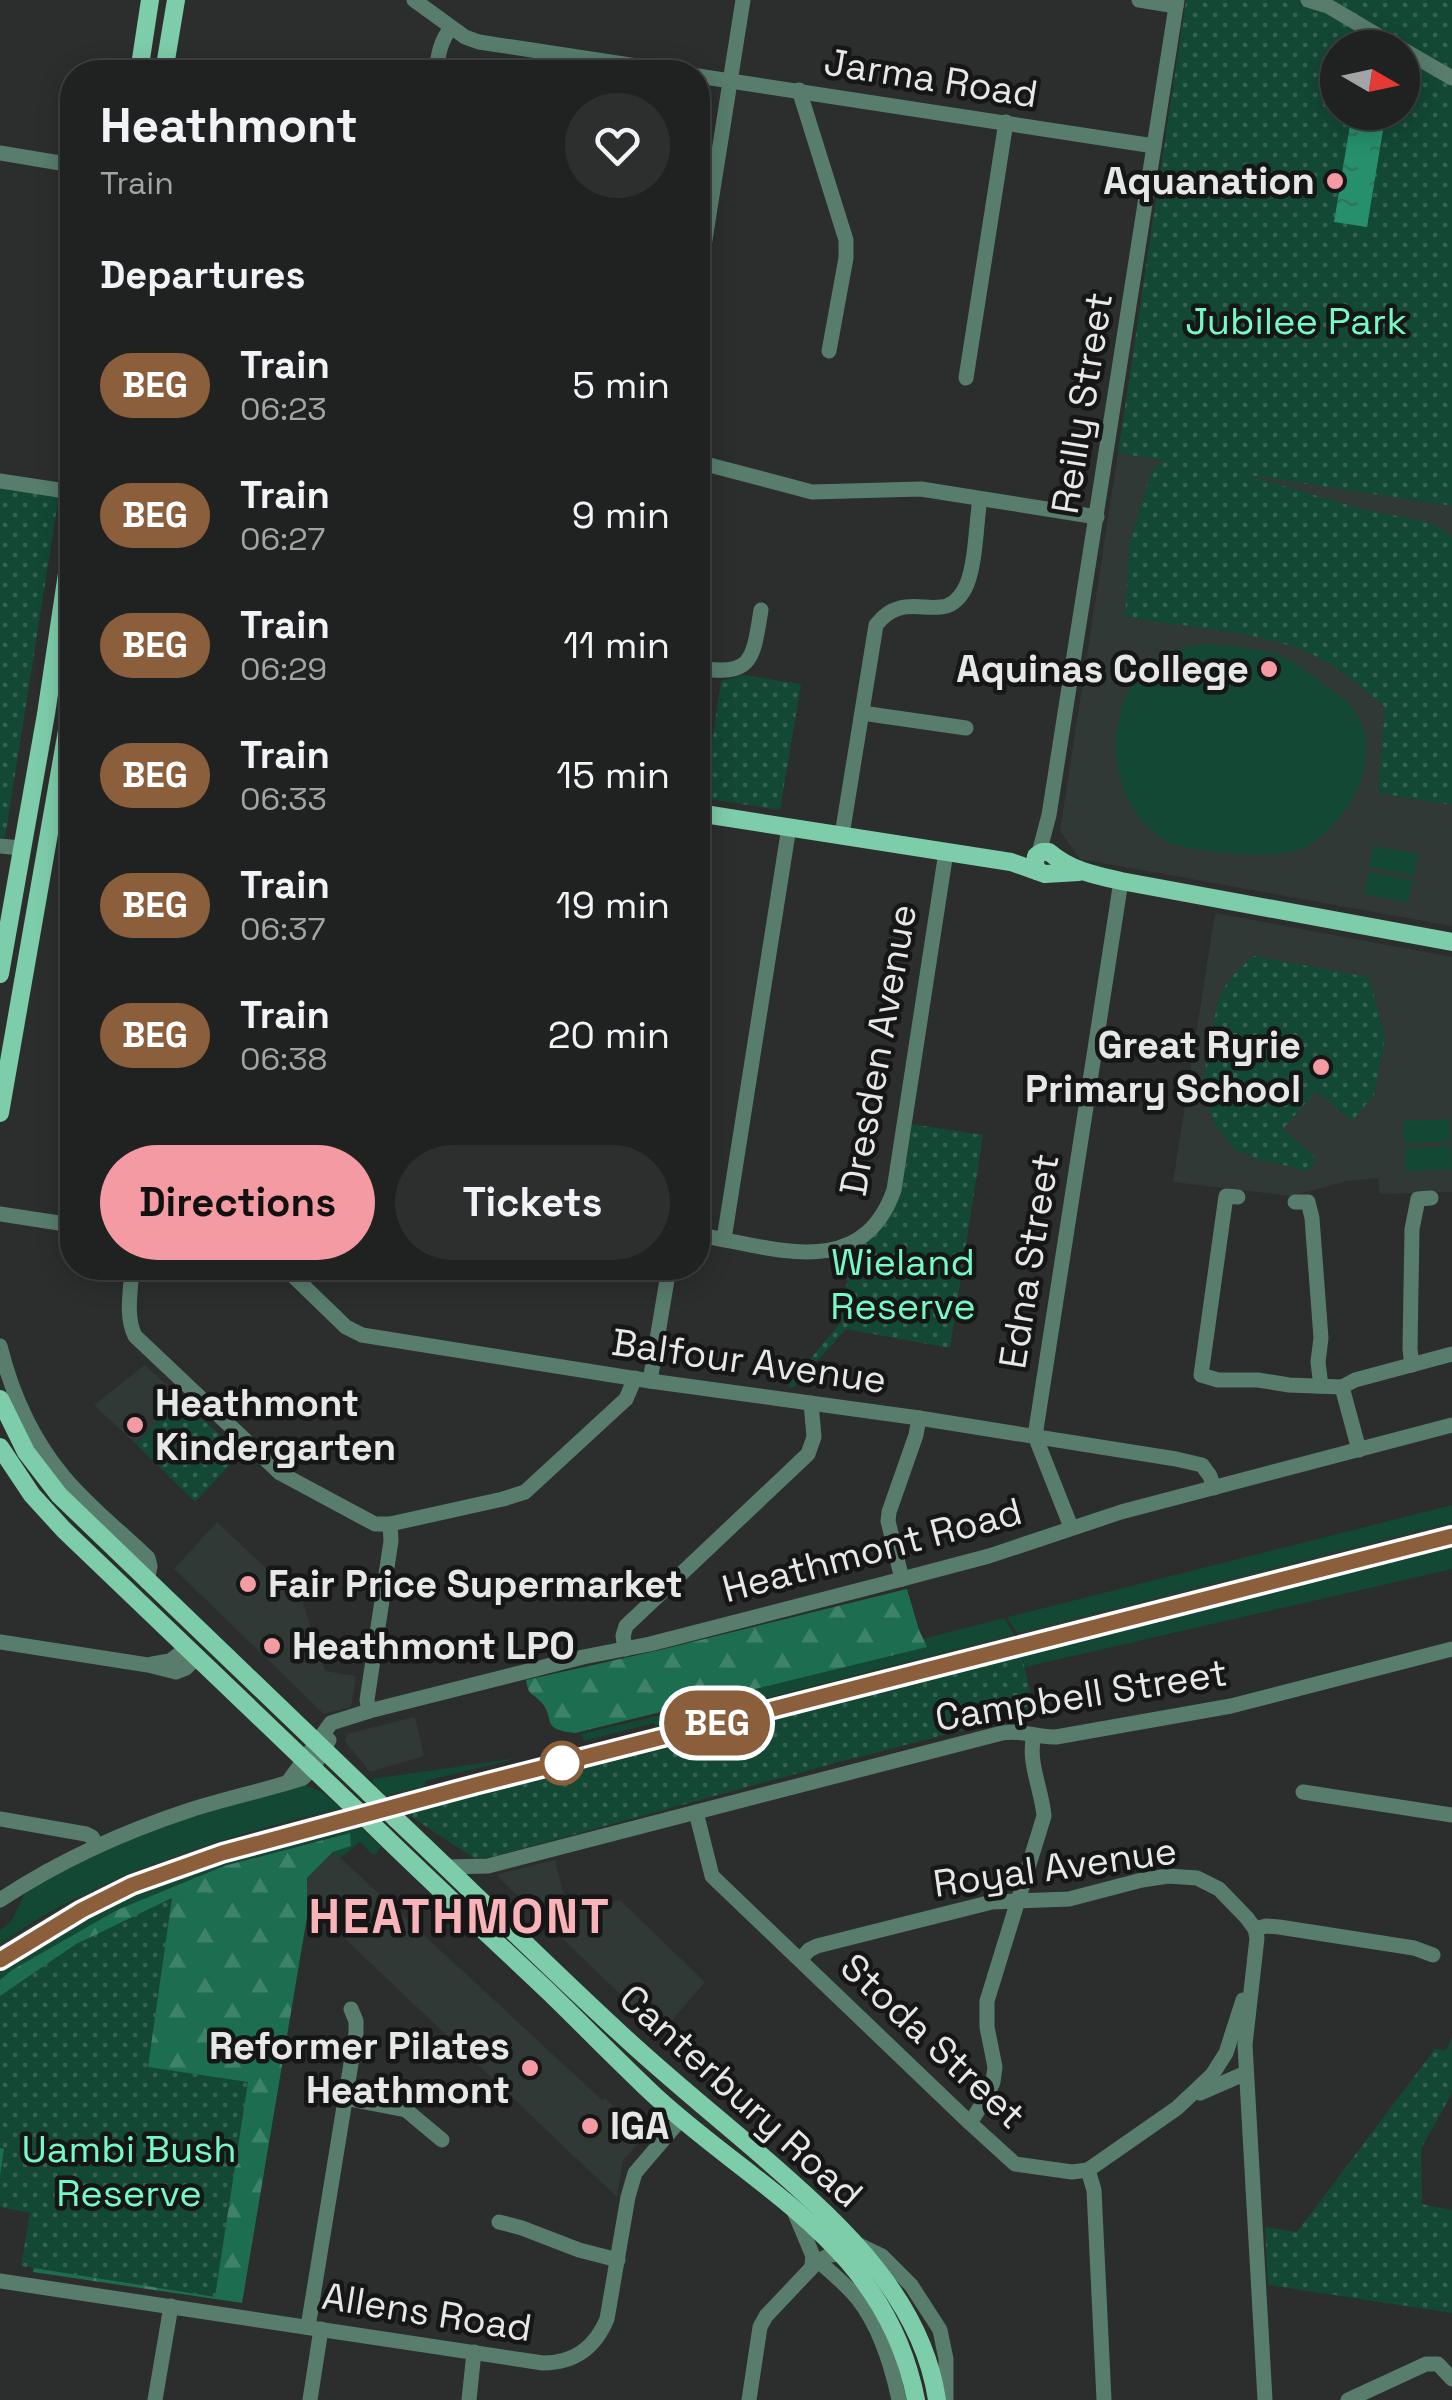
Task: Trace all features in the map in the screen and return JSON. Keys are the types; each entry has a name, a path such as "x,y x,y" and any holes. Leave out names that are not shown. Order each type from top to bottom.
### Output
{"main road":[{"path":"142,60 150,0"},
{"path":"166,60 176,0"},
{"path":"0,974 60,620"},
{"path":"46,714 60,713"},
{"path":"0,1112 60,780"},
{"path":"21,848 34,844 40,837 56,802"},
{"path":"710,815 1011,862 1045,862 1121,882 1452,942"},
{"path":"21,848 40,864 43,876"},
{"name":"Canterbury Road","path":"0,1399 14,1432 49,1485 148,1582 212,1633 296,1722 622,2035 794,2184 849,2249 895,2334 916,2400"},
{"name":"Canterbury Road","path":"0,1447 42,1507 191,1654 681,2119 884,2278 907,2313 926,2358 937,2400"},
{"path":"191,1654 212,1633"},
{"path":"406,1856 404,1840 412,1833"},
{"path":"549,1992 563,1978"},
{"path":"681,2119 697,2099"}],"street":[{"path":"414,0 465,37 561,60"},
{"path":"710,208 742,0"},
{"path":"1139,0 1176,3"},
{"path":"1295,0 1325,3 1371,30"},
{"name":"Reilly Street","path":"1045,862 1048,815 1176,3"},
{"path":"438,60 444,36 451,28"},
{"path":"1420,59 1452,78"},
{"name":"Jarma Road","path":"710,78 1154,146"},
{"path":"799,90 846,240 829,351"},
{"path":"966,378 1006,122"},
{"path":"0,153 60,163"},
{"path":"710,465 812,492 921,490 1097,517"},
{"path":"0,481 60,490"},
{"path":"842,835 876,624 890,610 902,606 938,609 959,598 970,576 980,499"},
{"path":"710,670 724,672 740,668 755,646 761,610"},
{"path":"862,712 966,728"},
{"path":"710,1237 724,1239 789,827"},
{"path":"0,846 21,848"},
{"name":"Dresden Avenue","path":"724,1239 798,1252 831,1252 873,1229 883,1215 894,1190 946,852"},
{"name":"Edna Street","path":"1070,1527 1035,1436 1121,882"},
{"path":"1227,1196 1200,1376 1342,1387 1452,1354"},
{"path":"1412,1365 1412,1229 1418,1198"},
{"path":"1295,1202 1308,1202 1312,1218 1322,1386"},
{"path":"0,1214 60,1223"},
{"path":"131,1280 131,1326 136,1336 280,1473 375,1524 390,1524 525,1492 643,1380 666,1280"},
{"name":"Balfour Avenue","path":"298,1280 358,1334 643,1380 1035,1436 1202,1465 1214,1488"},
{"path":"0,1346 16,1398 38,1441 80,1494 148,1558 148,1582"},
{"path":"1342,1387 1359,1450"},
{"path":"625,1649 622,1636 626,1626 808,1454 814,1437 811,1403"},
{"path":"902,1579 888,1512 919,1418"},
{"name":"Heathmont Road","path":"337,1721 989,1556 1070,1527 1452,1425"},
{"path":"369,1711 367,1700 391,1541 390,1524"},
{"path":"0,1642 186,1668 191,1654"},
{"name":"Campbell Street","path":"447,1867 488,1866 1002,1733 1021,1731 1056,1737 1231,1706 1452,1649"},
{"path":"296,1722 337,1721"},
{"path":"0,1900 97,1846 193,1809 288,1782 308,1764 337,1721"},
{"path":"970,2123 993,2082 995,2067 987,2027 987,2001 1044,1816 1032,1752 1034,1736"},
{"path":"1303,1792 1452,1815"},
{"name":"Stoda Street","path":"696,1812 712,1876 970,2123 1015,2164 1065,2172 1088,2170"},
{"path":"0,1819 73,1831 92,1837 97,1846"},
{"path":"475,1894 488,1866"},
{"name":"Royal Avenue","path":"800,1960 817,1946 992,1902 1069,1899 1142,1880 1185,1876 1211,1884 1226,1894 1255,1929"},
{"path":"1265,2400 1245,2045 1258,1945 1255,1929 1279,1927 1414,1948 1433,1956"},
{"path":"1188,2100 1226,2053 1243,1998 1252,1984"},
{"path":"310,2400 314,2328 356,2034 351,2009"},
{"path":"1104,2400 1094,2190 1088,2170 1188,2100 1246,2073"},
{"path":"344,2098 406,2110 442,2140"},
{"name":"Allens Road","path":"0,2281 552,2363 570,2359 600,2336 607,2320 635,2173 681,2119"},
{"path":"792,2205 814,2262"},
{"path":"498,2222 618,2260"},
{"path":"749,2400 760,2327 766,2316 814,2262 849,2249 882,2256 912,2285 940,2330 946,2359 946,2400"},
{"name":"Canterbury Road","path":"814,2262 843,2282 864,2307 888,2359 899,2400"},
{"path":"156,2400 170,2306"},
{"path":"468,2400 474,2352"},
{"path":"1348,2400 1426,2364 1438,2364 1452,2379"}],"shaded area":[{"name":"Aquinas College","path":"1118,453 1452,506 1452,926 1080,859 1060,831"},
{"name":"Great Ryrie Primary School","path":"1215,913 1452,957 1452,1192 1380,1194 1378,1178 1347,1181 1291,1196 1173,1182"},
{"name":"Heathmont Kindergarten","path":"145,1365 180,1398 136,1444 94,1405"},
{"path":"217,1522 273,1575 299,1591 325,1671 356,1676 351,1707 324,1714 174,1569"},
{"path":"1452,1522 1452,1540 1021,1652 1017,1633"},
{"path":"1014,1634 1018,1652 659,1745 657,1741 430,1799 430,1803 401,1810 385,1795 425,1786 427,1789"},
{"path":"415,1717 424,1756 370,1772 345,1741 347,1734"},
{"path":"340,1808 355,1822 199,1865 121,1894 77,1916 0,1965 0,1944 86,1893 146,1865"},
{"path":"334,1852 645,2136 623,2160 617,2197 319,1914 307,1917 307,1878"},
{"path":"555,1860 568,1913 620,1900 705,1982 661,2033 499,1878 499,1874"}],"green space":[{"name":"Jubilee Park","path":"1186,0 1452,0 1452,506 1243,474 1362,509 1428,522 1452,538 1452,805 1378,793 1385,707 1324,661 1282,643 1238,633 1125,616 1129,545 1150,475 1157,464 1166,461 1118,453"},
{"path":"0,486 59,495 5,838 0,837"},
{"path":"1202,644 1254,649 1284,657 1345,700 1361,724 1365,762 1352,799 1327,831 1305,847 1262,854 1181,846 1164,839 1144,822 1129,801 1116,750 1118,723 1126,698 1139,675 1158,657"},
{"path":"743,675 801,684 780,810 710,799 710,757 721,681"},
{"path":"1373,846 1418,854 1414,876 1369,867"},
{"path":"1368,872 1412,880 1408,902 1364,894"},
{"path":"1253,956 1369,977 1385,1037 1374,1095 1352,1121 1316,1091 1283,1129 1316,1158 1309,1171 1235,1150 1216,1126 1201,1092 1218,999 1231,977"},
{"path":"1449,1119 1450,1141 1404,1144 1403,1121"},
{"name":"Wieland Reserve","path":"912,1124 983,1135 950,1348 846,1329 793,1388 787,1387 840,1323 852,1254 882,1226 898,1196"},
{"path":"1450,1146 1452,1169 1406,1171 1405,1148"},
{"path":"180,1398 240,1454 195,1502 136,1444"},
{"path":"1452,1505 1452,1522 1017,1633 1008,1619 1008,1617"},
{"path":"1452,1540 1452,1569 1025,1667 1021,1652"},
{"path":"907,1589 927,1647 575,1733 552,1726 545,1707 527,1685 526,1680"},
{"path":"1004,1618 1014,1634 656,1727 654,1723 584,1741 581,1734 687,1709 683,1705 926,1647 923,1639"},
{"path":"1021,1652 1035,1712 492,1857 474,1858 401,1810 430,1803 432,1806 559,1772 560,1776 574,1772 573,1768"},
{"path":"519,1758 385,1795 372,1779"},
{"path":"305,1785 322,1792 340,1808 163,1860 79,1897 0,1944 0,1930 11,1922 25,1893 0,1907 70,1867 194,1814"},
{"path":"355,1822 381,1847 376,1854 360,1842 340,1858 334,1852 351,1846 349,1833 224,1866 117,1910 0,1980 0,1965 14,1955 73,1918 120,1895 206,1863"},
{"name":"Uambi Bush Reserve","path":"350,1833 351,1846 333,1852 307,1878 307,1917 242,2303 33,2272 44,2212 0,2193 0,1980 117,1910 224,1866"},
{"name":"Uambi Bush Reserve","path":"172,1898 148,2067 248,2082 215,2297 21,2266 30,2213 0,2207 4,2149 0,2148 0,1996 76,1944"},
{"path":"1452,2037 1452,2093 1421,2149 1422,2204 1452,2210 1452,2313 1268,2285 1265,2227 1297,2232 1435,2049 1446,2050"}],"water":[{"path":"1349,130 1383,130 1367,227 1334,222"}],"railway":[{"path":"0,1960 132,1885 223,1853 1452,1536"}],"train":[{"name":"BEG","path":"0,1960 132,1885 222,1853 1452,1536"}],"place":[{"name":"Aquanation","path":"1335,181"},
{"name":"Aquinas College","path":"1269,669"},
{"name":"Great Ryrie Primary School","path":"1321,1067"},
{"name":"Heathmont Kindergarten","path":"135,1425"},
{"name":"Fair Price Supermarket","path":"248,1584"},
{"name":"Heathmont LPO","path":"272,1646"},
{"name":"Reformer Pilates Heathmont","path":"530,2068"},
{"name":"IGA","path":"590,2126"}],"district":[{"name":"HEATHMONT","path":"460,1916"}]}
